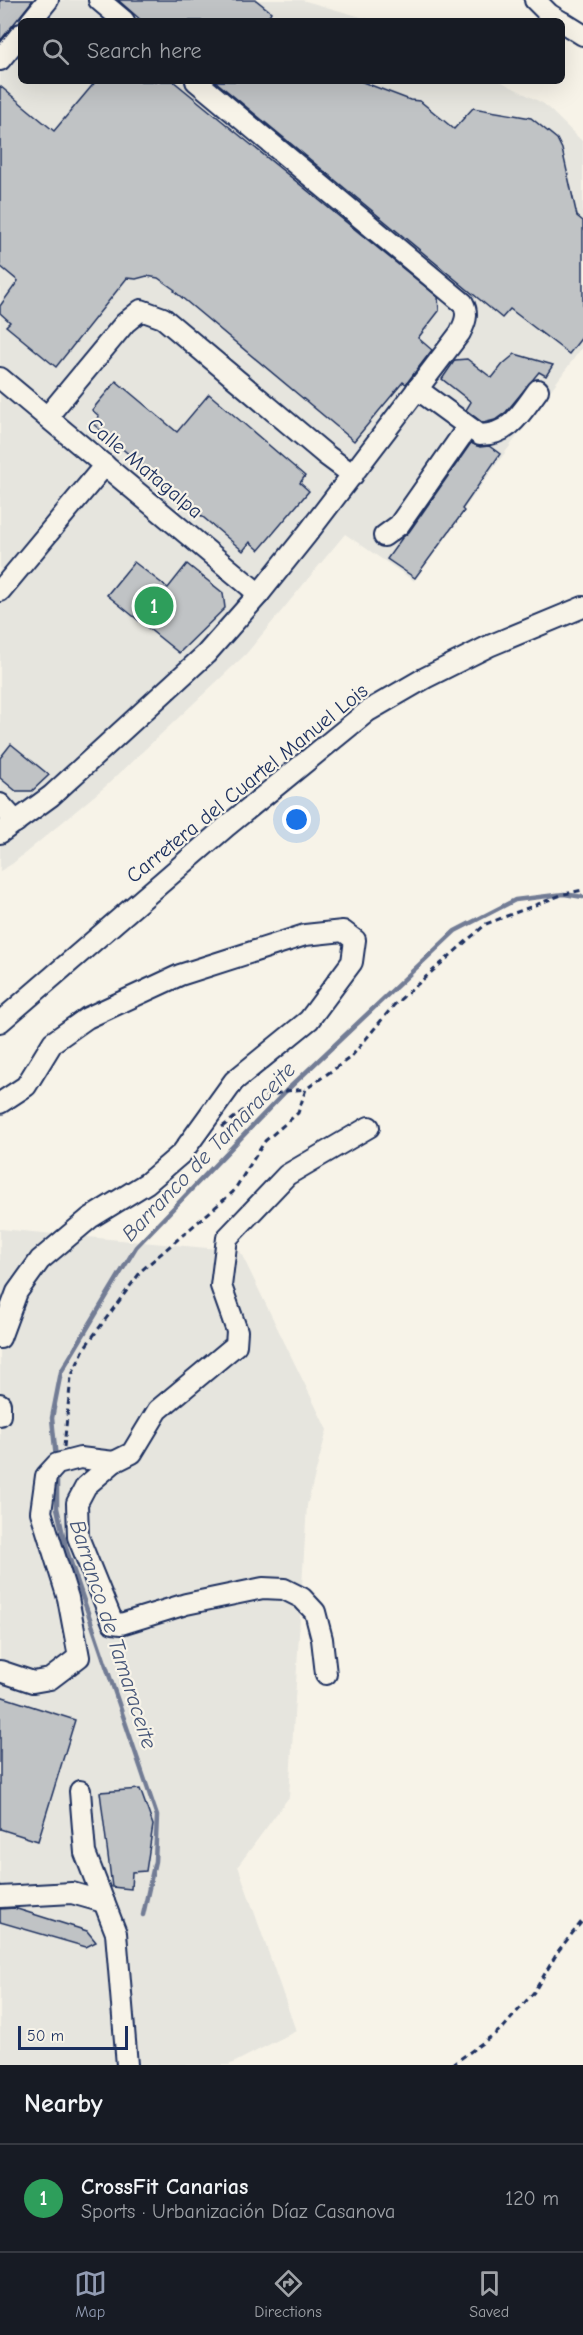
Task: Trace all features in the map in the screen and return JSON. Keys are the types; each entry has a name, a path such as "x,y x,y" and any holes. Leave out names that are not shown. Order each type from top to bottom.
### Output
{"street":[{"path":"34,18 48,0"},
{"path":"99,0 120,18"},
{"path":"535,0 555,18"},
{"path":"565,24 583,35"},
{"path":"0,60 18,38"},
{"path":"0,833 51,796 206,654 259,594 353,475 460,333 465,322 466,310 463,303 200,84"},
{"path":"47,417 124,323 141,310 163,318 353,475"},
{"name":"Calle Matagalpa","path":"0,378 259,594"},
{"path":"417,389 467,428 480,435 490,435 507,429 538,390"},
{"path":"384,536 399,525 467,428"},
{"path":"0,591 105,465"},
{"name":"Carretera del Cuartel Manuel Lois","path":"0,1022 227,826 368,711 425,678 478,652 583,607"},
{"path":"0,804 16,822"},
{"path":"0,1103 26,1086 53,1042 87,1018 180,975 305,935 343,931 355,940 352,962 309,1020 234,1081 182,1153 147,1183 90,1218 40,1260 17,1292 0,1338"},
{"path":"326,1674 322,1639 315,1612 302,1598 284,1589 263,1588 186,1604 121,1624 113,1623 78,1537 77,1503 86,1486 114,1462 132,1453 158,1410 236,1345 237,1331 221,1286 227,1238 287,1175 369,1127"},
{"path":"0,1404 0,1415"},
{"path":"0,1671 33,1682 50,1679 79,1657 68,1598 41,1512 46,1476 57,1464 80,1458 114,1462"},
{"path":"80,1791 85,1853 116,1932 127,2065"},
{"path":"0,1897 72,1893 104,1902"}],"path":[{"path":"214,1132 257,1100 286,1091 306,1089 351,1057 394,1005 486,924 564,894 583,890"},
{"path":"62,1464 71,1377 85,1347 142,1270 233,1192 265,1141 298,1113 306,1089"},
{"path":"452,2065 503,2028 534,1992 559,1950 583,1920"}],"shaded area":[{"path":"0,0 302,0 365,18 18,18 18,84 506,84 544,104 583,142 583,346 436,547 414,581 345,534 246,654 106,786 12,864 0,871"},
{"path":"0,1229 240,1251 327,1430 307,1505 289,1797 238,1866 296,2031 229,2065 0,2065"}],"building":[{"path":"0,0 33,0 18,18 0,41"},
{"path":"118,0 256,0 271,12 268,18 139,18"},
{"path":"93,84 177,84 438,297 439,311 418,338 432,350 406,384 403,382 354,441 158,278 147,276 136,279 127,278 56,367 6,326 10,322 0,313 0,306 18,281 0,266 0,86 54,131"},
{"path":"219,84 368,84 410,100 420,101 454,129 473,108 531,118 557,139 562,149 577,216 583,221 583,336 569,354 510,309 502,318"},
{"path":"515,354 553,365 546,376 539,372 506,412 495,420 483,423 466,410 471,402 442,379 455,360 467,359 492,378"},
{"path":"116,381 177,432 209,394 305,476 300,483 309,491 259,550 250,542 243,551 93,424 99,416 92,410"},
{"path":"471,443 480,447 489,446 500,454 462,509 464,511 415,578 387,559 409,532"},
{"path":"134,562 168,588 187,564 223,593 225,608 179,653 107,595"},
{"path":"11,744 49,775 32,791 16,791 0,778 0,758"},
{"path":"0,1696 75,1720 38,1841 0,1829"},
{"path":"140,1789 153,1825 146,1871 132,1872 131,1889 112,1887 100,1792"},
{"path":"14,1908 87,1931 96,1942 86,1947 0,1922 0,1909"}],"waterway":[{"name":"Barranco de Tamaraceite","path":"56,1459 52,1418 61,1372 136,1247 286,1091 455,931 515,900 564,894 583,897"},
{"name":"Barranco de Tamaraceite","path":"57,1473 57,1508 66,1548 157,1816 155,1861 143,1915"}],"place":[{"name":"CrossFit Canarias","path":"154,606"}]}
